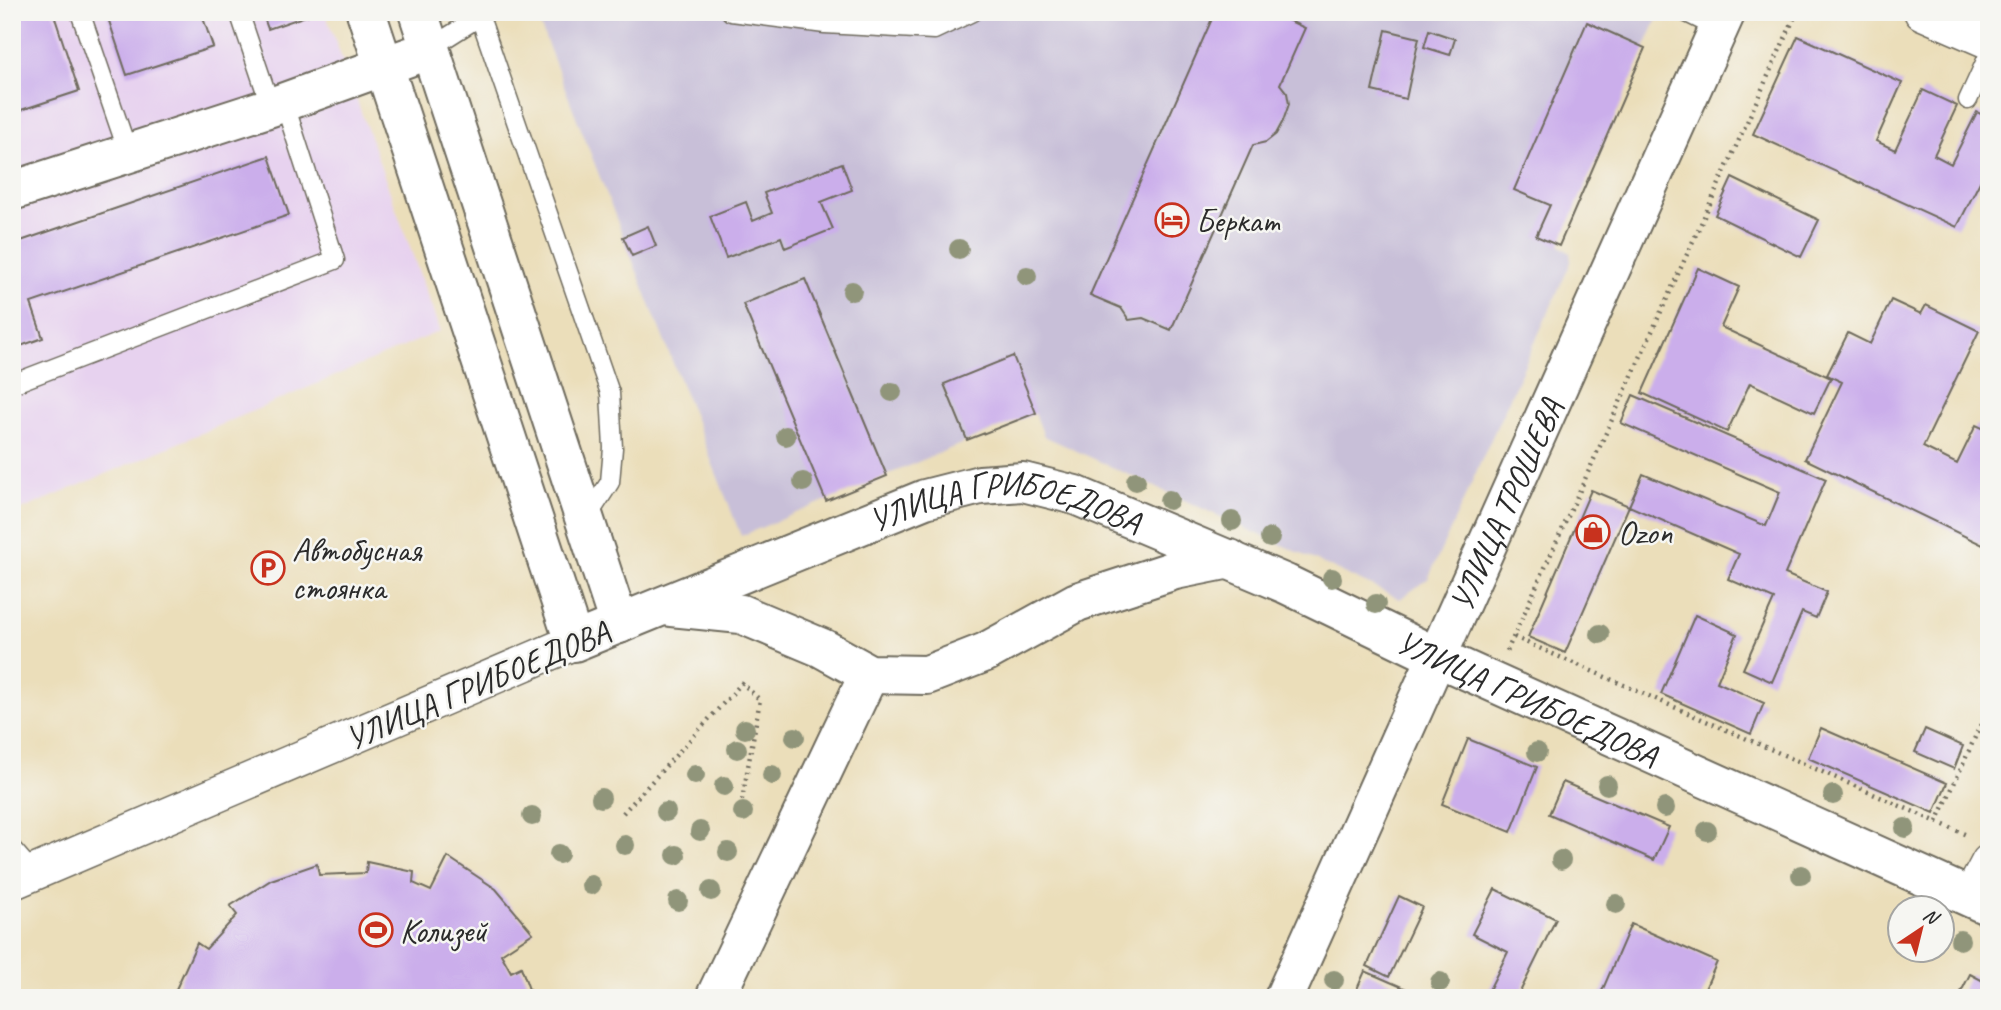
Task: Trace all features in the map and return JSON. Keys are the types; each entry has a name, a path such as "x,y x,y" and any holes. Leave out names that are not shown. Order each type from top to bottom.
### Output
{"street":[{"path":"366,12 574,642"},
{"path":"418,12 619,624"},
{"path":"1922,12 1989,41"},
{"name":"УЛИЦА ТРОШЕВА","path":"1284,998 1723,21"},
{"path":"12,191 277,104 430,48"},
{"name":"УЛИЦА ГРИБОЕДОВА","path":"19,868 925,499 981,485 1023,482 1074,495 1230,559 1437,657 1980,902"},
{"path":"666,606 741,614 822,648 869,674 927,675 986,652 1077,602 1163,574 1230,559"},
{"path":"715,998 869,674"},
{"path":"1980,902 1984,851"}],"lane":[{"path":"80,12 128,152"},
{"path":"12,384 335,261 277,104 239,12"},
{"path":"731,12 825,24 934,30 972,12"},
{"path":"1685,12 1723,21"},
{"path":"430,48 483,14 610,393 613,448 610,482 585,521"},
{"path":"1968,100 1989,54"}],"path":[{"path":"1491,681 1514,637 1797,12"},
{"path":"1514,637 1937,822 1984,851"},
{"path":"623,813 742,683 760,700 741,806"},
{"path":"1937,822 1989,706"}],"shaded area":[{"path":"12,12 325,12 440,331 12,514"},
{"path":"535,12 1660,12 1559,245 1570,253 1571,262 1428,579 1400,599 1044,436 1035,413 741,536"}],"building":[{"path":"12,12 53,12 79,91 12,113"},
{"path":"106,12 201,12 213,47 127,75"},
{"path":"262,12 311,12 312,14 268,29"},
{"name":"Беркат","path":"1215,12 1270,12 1305,28 1280,84 1287,93 1289,104 1283,121 1276,134 1266,142 1253,145 1171,330 1143,318 1129,320 1121,308 1090,295"},
{"path":"1587,22 1645,48 1559,246 1536,236 1550,205 1514,190"},
{"path":"1386,30 1419,38 1406,99 1372,91"},
{"path":"1429,30 1455,39 1450,55 1424,47"},
{"path":"1798,36 1902,83 1876,141 1895,150 1923,90 1957,106 1934,155 1951,164 1977,112 1989,118 1989,164 1957,227 1753,134"},
{"path":"269,156 289,215 31,303 43,338 12,349 12,276 20,274 12,244"},
{"path":"842,163 852,190 821,202 833,229 785,248 781,237 726,258 710,216 746,202 753,221 772,213 764,193"},
{"path":"1732,178 1819,220 1801,257 1715,215"},
{"path":"648,226 656,246 632,256 623,237"},
{"path":"1698,268 1739,287 1721,327 1831,378 1814,413 1750,383 1727,432 1642,393"},
{"path":"805,279 887,476 826,501 743,304"},
{"path":"1891,300 1921,314 1926,305 1979,331 1923,447 1957,464 1976,425 1989,431 1989,548 1805,459 1842,382 1827,375 1848,333 1870,344"},
{"path":"1013,356 1036,413 967,440 944,384"},
{"path":"1633,395 1826,479 1785,574 1827,592 1816,618 1802,612 1772,682 1743,669 1774,599 1728,579 1739,554 1629,506 1643,474 1766,526 1780,492 1621,423"},
{"path":"1591,490 1629,506 1565,653 1528,637"},
{"path":"1695,615 1737,634 1717,682 1764,703 1751,734 1661,694"},
{"path":"1821,728 1947,783 1934,813 1808,758"},
{"path":"1925,729 1963,746 1954,769 1915,752"},
{"path":"1468,739 1537,767 1511,832 1442,804"},
{"path":"1563,782 1669,827 1654,860 1549,814"},
{"name":"Колизей","path":"448,857 496,889 533,933 501,954 511,972 521,967 532,998 172,998 197,943 206,949 237,915 230,906 271,880 317,864 319,875 366,873 367,862 414,872 413,883 431,891"},
{"path":"1495,889 1556,919 1517,998 1485,998 1508,952 1472,934"},
{"path":"1399,896 1422,907 1389,977 1367,966"},
{"path":"1631,924 1717,962 1701,998 1599,998"},
{"path":"1365,971 1427,998 1353,998"},
{"path":"1970,974 1989,984 1989,998 1958,998"}],"place":[{"name":"Беркат","path":"1172,220"},
{"name":"Ozon","path":"1593,532"},
{"name":"Автобусная стоянка","path":"268,568"},
{"name":"Колизей","path":"376,930"}]}
